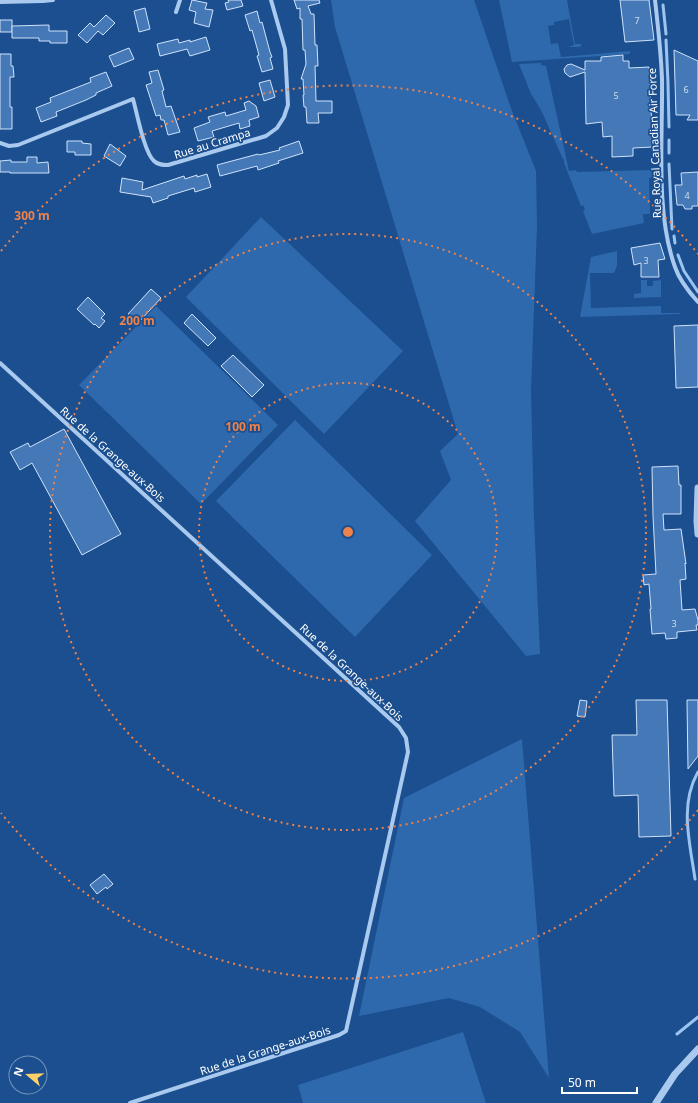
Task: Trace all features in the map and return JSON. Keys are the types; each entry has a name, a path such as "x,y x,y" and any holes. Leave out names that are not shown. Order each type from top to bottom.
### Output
{"street":[{"path":"0,2 53,0"},
{"path":"176,12 180,0"},
{"name":"Rue au Crampa","path":"0,143 9,146 18,145 134,99 148,154 160,165 168,165 266,136 278,128 284,118 288,104 285,49 271,0"},
{"name":"Rue Royal Canadian Air Force","path":"656,0 662,77 663,204 666,231 675,268 682,281 698,302"},
{"name":"Rue de la Grange-aux-Bois","path":"0,363 399,727 406,738 408,752 346,1031 331,1038 130,1103"},
{"path":"698,488 698,534"},
{"path":"656,1103 675,1074 698,1049"}],"shaded area":[{"path":"331,0 474,0 512,111 536,171 537,226 531,391 534,519 540,654 526,656 415,521 451,480 440,451 458,434 335,27"},
{"path":"499,0 567,0 575,44 582,44 580,47 568,47 574,45 569,19 554,22 554,25 548,26 551,44 558,43 561,57 630,51 630,54 512,62"},
{"path":"541,63 541,65 546,66 569,171 651,170 652,177 649,178 650,214 643,214 644,223 592,234 583,211 585,210 583,205 581,206 564,163 564,159 541,110 531,94 519,64"},
{"path":"261,217 403,351 324,434 186,297"},
{"path":"617,251 617,266 614,273 590,273 591,308 661,306 661,313 680,314 580,317 591,257"},
{"path":"641,280 647,280 647,286 653,286 653,281 661,280 661,297 634,298 634,294 641,293"},
{"path":"156,306 278,425 201,504 79,385"},
{"path":"295,420 432,555 355,637 216,501"},
{"path":"522,739 549,1078 520,1032 480,1007 449,998 359,1016 404,798"},
{"path":"463,1032 486,1103 303,1103 298,1085"}],"building":[{"path":"192,0 207,3 205,9 213,10 209,27 194,23 196,12 189,10"},
{"path":"228,0 241,0 243,6 227,10 225,3 229,2"},
{"path":"294,0 319,0 320,3 308,6 311,14 314,14 315,45 317,45 318,66 315,66 316,101 332,101 332,113 318,113 319,123 307,123 306,107 304,107 303,79 301,79 306,64 305,50 303,50 302,19 300,19 300,8 297,9"},
{"path":"620,0 649,0 654,40 625,42"},
{"path":"145,8 150,29 139,32 134,11"},
{"path":"257,11 260,23 262,22 272,57 270,58 273,69 262,72 252,30 250,31 245,15"},
{"path":"106,15 115,23 103,35 98,31 87,43 78,35 90,23 94,27"},
{"path":"0,20 12,20 12,32 0,32"},
{"path":"49,25 49,31 67,31 67,43 50,43 50,41 39,41 39,38 12,38 12,26"},
{"path":"206,37 210,50 190,56 187,49 160,56 157,44 178,39 179,43 190,40 190,42"},
{"path":"129,48 134,59 114,67 109,56"},
{"path":"674,50 698,61 698,120 687,120 690,115 676,115"},
{"path":"0,54 11,54 11,66 13,66 14,77 10,77 12,129 0,129"},
{"path":"623,55 623,61 629,61 629,68 649,67 653,147 633,148 633,156 612,157 612,136 603,137 602,122 586,124 585,72 570,77 565,73 564,69 567,65 571,64 585,70 585,61 601,61 601,57"},
{"path":"158,70 164,90 162,91 166,107 171,106 180,132 168,135 164,120 161,120 160,115 156,116 146,85 152,83 149,72"},
{"path":"106,72 112,86 96,93 96,95 86,100 56,112 57,116 41,122 36,108 51,102 50,98 91,82 90,78"},
{"path":"270,80 275,97 264,101 259,83"},
{"path":"249,101 256,106 259,117 249,120 250,126 240,129 239,123 212,131 214,137 198,141 194,128 210,122 208,117 225,112 226,116 246,110 244,103"},
{"path":"67,141 82,141 82,143 91,144 91,155 75,155 75,152 67,152"},
{"path":"299,141 303,153 278,161 279,163 258,170 257,166 220,176 217,165 258,154 280,150 279,148"},
{"path":"110,144 126,156 120,166 104,156"},
{"path":"27,157 37,157 37,163 48,162 49,173 0,172 0,161 11,160 11,162 27,162"},
{"path":"698,172 698,206 692,206 692,209 685,209 683,205 677,205 675,185 682,185 681,173"},
{"path":"207,174 211,187 195,192 194,188 168,196 168,198 153,203 151,197 120,192 122,178 143,182 142,190 184,176 185,179 197,175 197,177"},
{"path":"660,243 665,259 658,260 659,277 641,277 641,263 634,265 631,248"},
{"path":"151,289 161,298 138,323 128,314"},
{"path":"88,297 105,314 101,318 105,321 99,328 77,309"},
{"path":"192,314 216,338 208,346 184,323"},
{"path":"698,325 698,387 676,388 674,326"},
{"path":"233,355 264,385 252,397 221,366"},
{"path":"64,429 121,534 82,555 32,463 20,470 10,452 28,443 30,447"},
{"path":"678,466 679,485 681,485 681,514 663,514 664,530 681,529 686,564 685,563 686,579 680,580 682,610 695,609 698,625 696,625 697,630 677,632 677,638 666,639 665,633 652,634 649,584 644,585 643,575 656,574 652,467"},
{"path":"580,700 587,701 585,717 577,716"},
{"path":"636,700 667,700 671,836 639,837 638,795 614,796 612,735 637,735"},
{"path":"687,700 698,700 698,756 688,769"},
{"path":"104,874 113,884 97,894 90,885"}],"waterway":[{"path":"663,5 666,34"},
{"path":"666,40 669,127"},
{"path":"669,140 669,153"},
{"path":"669,164 672,229"},
{"path":"674,236 675,243"},
{"path":"678,255 684,271 698,292"},
{"path":"695,879 687,811 692,785 698,772"},
{"path":"677,1034 698,1017"}]}
